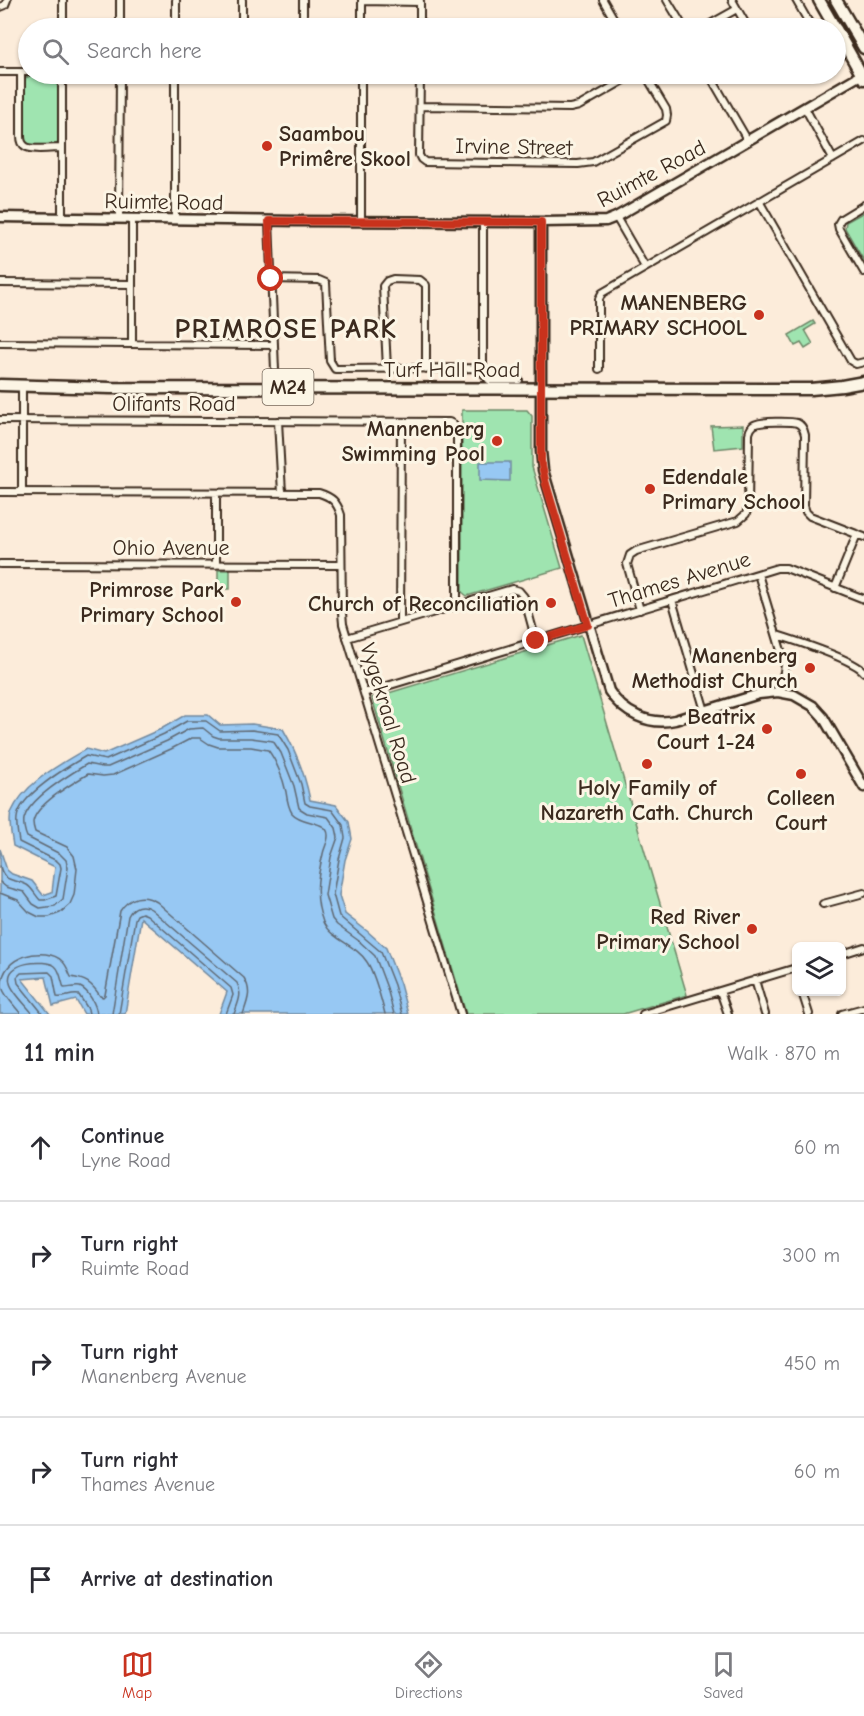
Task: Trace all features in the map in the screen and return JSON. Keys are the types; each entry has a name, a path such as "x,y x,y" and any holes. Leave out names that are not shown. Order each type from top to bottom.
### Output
{"main road":[{"path":"819,0 829,18"},
{"path":"836,0 864,48"},
{"path":"846,47 863,76"},
{"name":"Turf Hall Road","path":"0,385 22,388 811,389 864,382"},
{"name":"Turf Hall Road","path":"0,391 22,388"}],"street":[{"path":"0,7 5,5 7,0"},
{"path":"63,0 63,18"},
{"path":"120,0 120,18"},
{"path":"176,0 176,18"},
{"path":"242,0 242,18"},
{"path":"303,0 303,18"},
{"path":"603,0 613,18"},
{"path":"667,0 678,18"},
{"path":"732,0 742,18"},
{"path":"796,0 806,18"},
{"path":"362,18 362,1 420,1 420,18"},
{"path":"721,18 737,9"},
{"path":"0,72 18,72"},
{"name":"Ruimte Road","path":"0,217 600,222 616,217 863,76"},
{"path":"21,84 23,144 27,148 62,148"},
{"path":"62,84 62,218"},
{"path":"119,218 120,84"},
{"path":"175,219 176,84"},
{"path":"361,84 361,221"},
{"name":"Irvine Street","path":"420,84 419,155 424,162 586,164 666,121 666,111 651,84"},
{"path":"420,106 575,108 617,84"},
{"path":"716,84 748,141"},
{"path":"805,108 833,159"},
{"path":"599,369 600,296 604,291 864,141"},
{"path":"759,201 851,361 856,364 864,362"},
{"path":"864,205 842,218 838,224 864,272"},
{"path":"616,217 645,267"},
{"path":"132,219 132,344"},
{"path":"269,221 275,370"},
{"path":"479,368 483,363 483,222"},
{"path":"541,222 541,451 544,477 607,686 612,695 623,708 641,718 660,722 759,694 778,693 800,698 818,711 828,724 864,787"},
{"path":"271,279 319,280 326,283 330,361 335,369 479,368"},
{"path":"387,369 383,287 387,281 393,279 422,280 426,285 426,369"},
{"path":"0,283 132,284"},
{"path":"0,343 274,345"},
{"path":"479,368 489,380 519,380"},
{"path":"22,388 22,492"},
{"name":"Olifants Road","path":"0,420 445,421 453,424 457,432 457,605"},
{"path":"278,421 282,493"},
{"path":"400,622 401,422"},
{"path":"640,610 627,564 630,555 636,551 738,520 746,514 749,434 751,428 756,424 792,422 802,427 805,435 805,509 810,516 864,537"},
{"name":"Vygekraal Road","path":"0,492 319,493 335,501 341,515 342,618 461,1014"},
{"path":"216,493 216,565"},
{"path":"835,588 857,534"},
{"name":"Ohio Avenue","path":"0,564 341,565"},
{"name":"Thames Avenue","path":"364,693 777,568 786,568 864,599"},
{"path":"758,574 785,664 778,693"},
{"path":"347,638 506,590 516,590 524,597 536,641"},
{"path":"672,600 705,711"},
{"path":"777,635 858,666 864,672"},
{"path":"823,904 864,893"},
{"path":"846,953 864,947"},
{"path":"643,1014 792,970"},
{"path":"756,980 765,1014"},
{"path":"720,991 728,1014"},
{"path":"803,996 809,1014"},
{"path":"669,1006 672,1014"},
{"path":"842,1014 864,1008"}],"green space":[{"path":"24,84 58,84 58,143 53,146 30,145 25,142"},
{"path":"864,212 864,261 845,228 846,222"},
{"path":"813,321 815,324 805,330 813,344 805,349 801,343 795,346 789,335"},
{"path":"462,410 527,410 532,416 532,467 562,568 467,596 462,592"},
{"path":"743,425 743,446 714,449 711,426"},
{"path":"218,570 230,570 230,589 218,589"},
{"path":"581,635 687,995 623,1014 466,1014 372,698"}],"water":[{"path":"480,462 510,462 510,481 480,480"},
{"path":"185,715 208,715 220,725 252,724 283,729 300,763 310,800 336,805 349,822 352,839 345,860 339,895 345,914 386,948 400,984 408,1014 219,1014 227,992 141,918 125,1014 84,1014 76,1000 53,1006 46,977 22,979 50,1014 0,1014 0,849 7,870 32,881 43,895 52,892 55,867 13,846 10,817 17,802 43,776 86,749 104,754 161,729"}],"place":[{"name":"Saambou Primêre Skool","path":"267,146"},
{"name":"MANENBERG PRIMARY SCHOOL","path":"759,315"},
{"name":"Mannenberg Swimming Pool","path":"497,441"},
{"name":"Edendale Primary School","path":"650,489"},
{"name":"Primrose Park Primary School","path":"236,602"},
{"name":"Church of Reconciliation","path":"551,603"},
{"name":"Manenberg Methodist Church","path":"810,668"},
{"name":"Beatrix Court 1-24","path":"767,729"},
{"name":"Holy Family of Nazareth Cath. Church","path":"647,764"},
{"name":"Colleen Court","path":"801,774"},
{"name":"Red River Primary School","path":"752,929"}],"district":[{"name":"PRIMROSE PARK","path":"286,328"}],"route":[{"path":"271,279 269,221 541,222 541,461 588,625 536,641"}]}
